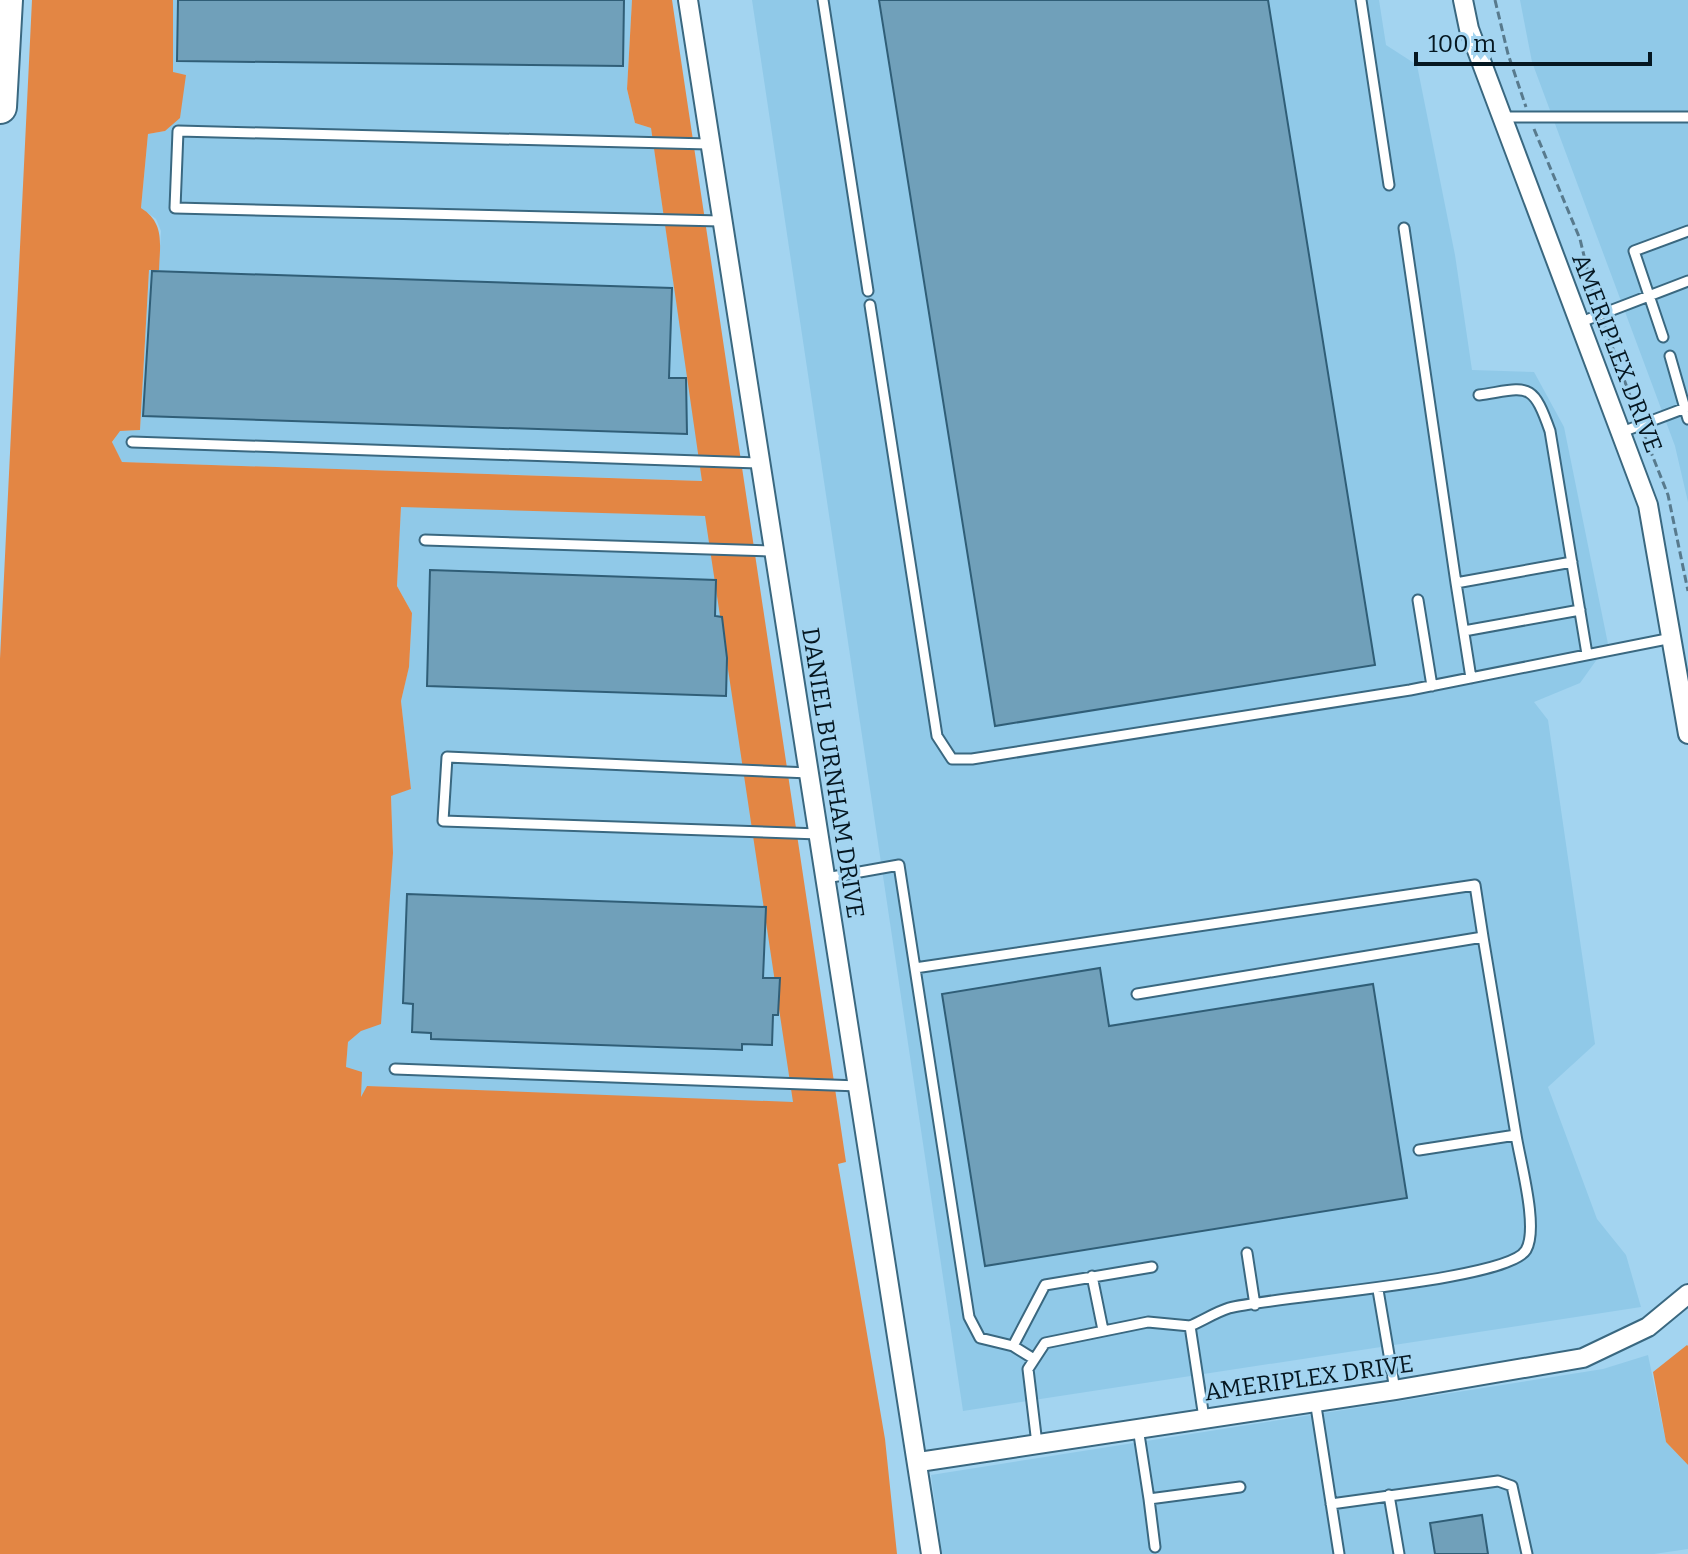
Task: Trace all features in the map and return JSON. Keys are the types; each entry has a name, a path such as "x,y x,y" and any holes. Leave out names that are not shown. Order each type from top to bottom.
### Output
{"highway":[{"path":"0,107 6,0"}],"street":[{"name":"DANIEL BURNHAM DRIVE","path":"688,0 931,1554"},
{"name":"AMERIPLEX DRIVE","path":"1463,0 1469,29 1501,117 1648,505 1687,727"},
{"name":"AMERIPLEX DRIVE","path":"919,1462 1395,1390 1583,1358 1648,1327 1688,1294"}],"lane":[{"path":"823,0 868,291"},
{"path":"1361,0 1389,185"},
{"path":"1501,117 1688,117"},
{"path":"709,144 178,131 175,208 721,221"},
{"path":"1404,228 1471,678"},
{"path":"1663,337 1634,251 1688,231"},
{"path":"1581,322 1688,281"},
{"path":"870,305 937,736 952,759 987,757 1432,686 1672,638"},
{"path":"1670,356 1688,419"},
{"path":"1479,395 1523,389 1535,395 1550,431 1587,654"},
{"path":"1622,432 1686,407"},
{"path":"132,442 758,463"},
{"path":"425,540 772,551"},
{"path":"1456,583 1572,562"},
{"path":"1418,600 1432,686"},
{"path":"1464,631 1580,610"},
{"path":"809,773 447,757 443,821 819,834"},
{"path":"826,878 899,865 969,1317 980,1338 1013,1346 1034,1359"},
{"path":"915,968 1475,885 1531,1230 1526,1251 1507,1265 1378,1290 1228,1308 1190,1326 1148,1322 1045,1343 1028,1369 1037,1444"},
{"path":"1137,994 1483,937"},
{"path":"395,1069 859,1086"},
{"path":"1419,1150 1516,1135"},
{"path":"1247,1253 1255,1305"},
{"path":"1013,1346 1045,1285 1152,1267"},
{"path":"1092,1276 1103,1330"},
{"path":"1378,1290 1395,1390"},
{"path":"1190,1326 1204,1418"},
{"path":"1315,1400 1339,1554"},
{"path":"1138,1428 1155,1547"},
{"path":"1331,1504 1498,1481 1512,1486 1527,1554"},
{"path":"1149,1499 1240,1487"},
{"path":"1389,1495 1399,1554"}],"path":[{"path":"1495,0 1508,54 1530,117 1580,239 1600,314 1668,495 1688,591"}],"shaded area":[{"path":"32,0 173,0 173,72 186,75 180,118 165,131 148,134 141,208 158,227 159,270 149,270 140,430 120,431 112,442 122,462 702,481 651,128 635,123 627,89 632,0 672,0 846,1162 838,1164 885,1439 897,1554 0,1554 0,659","holes":["401,507 705,516 793,1102 367,1086 361,1097 362,1072 346,1067 348,1042 361,1031 381,1024 393,853 391,796 411,789 401,701 409,667 412,613 397,586"]},
{"path":"173,0 632,0 627,89 635,123 651,128 703,481 122,462 112,443 119,431 140,430 149,270 159,269 161,231 156,219 141,208 148,134 165,131 185,75 173,73"},
{"path":"752,0 1379,0 1386,45 1417,65 1455,255 1472,370 1534,372 1564,427 1608,644 1580,683 1534,702 1548,720 1595,1044 1548,1087 1597,1219 1626,1255 1641,1307 963,1411"},
{"path":"1520,0 1688,0 1688,502 1675,446 1532,62"},
{"path":"401,506 706,516 794,1103 367,1086 361,1101 346,1067 348,1042 361,1031 393,853 391,795 411,789 401,701 409,666 412,613 397,586"},
{"path":"1687,1345 1688,1465 1666,1442 1653,1372"},
{"path":"1648,1355 1666,1442 1688,1465 1688,1549 1654,1554 942,1554 931,1475 1603,1369"}],"building":[{"path":"178,0 624,0 623,66 177,61"},
{"path":"879,0 1268,0 1375,665 995,726"},
{"path":"152,271 672,288 669,378 686,378 687,434 143,416"},
{"path":"430,570 716,580 715,616 722,617 727,658 726,696 427,686"},
{"path":"407,894 766,907 763,978 780,978 778,1015 773,1015 772,1045 742,1044 742,1050 431,1039 431,1033 412,1032 413,1004 403,1003"},
{"path":"1100,968 1109,1026 1373,984 1407,1198 985,1266 942,994"},
{"path":"1482,1515 1488,1554 1435,1554 1430,1523"}]}
